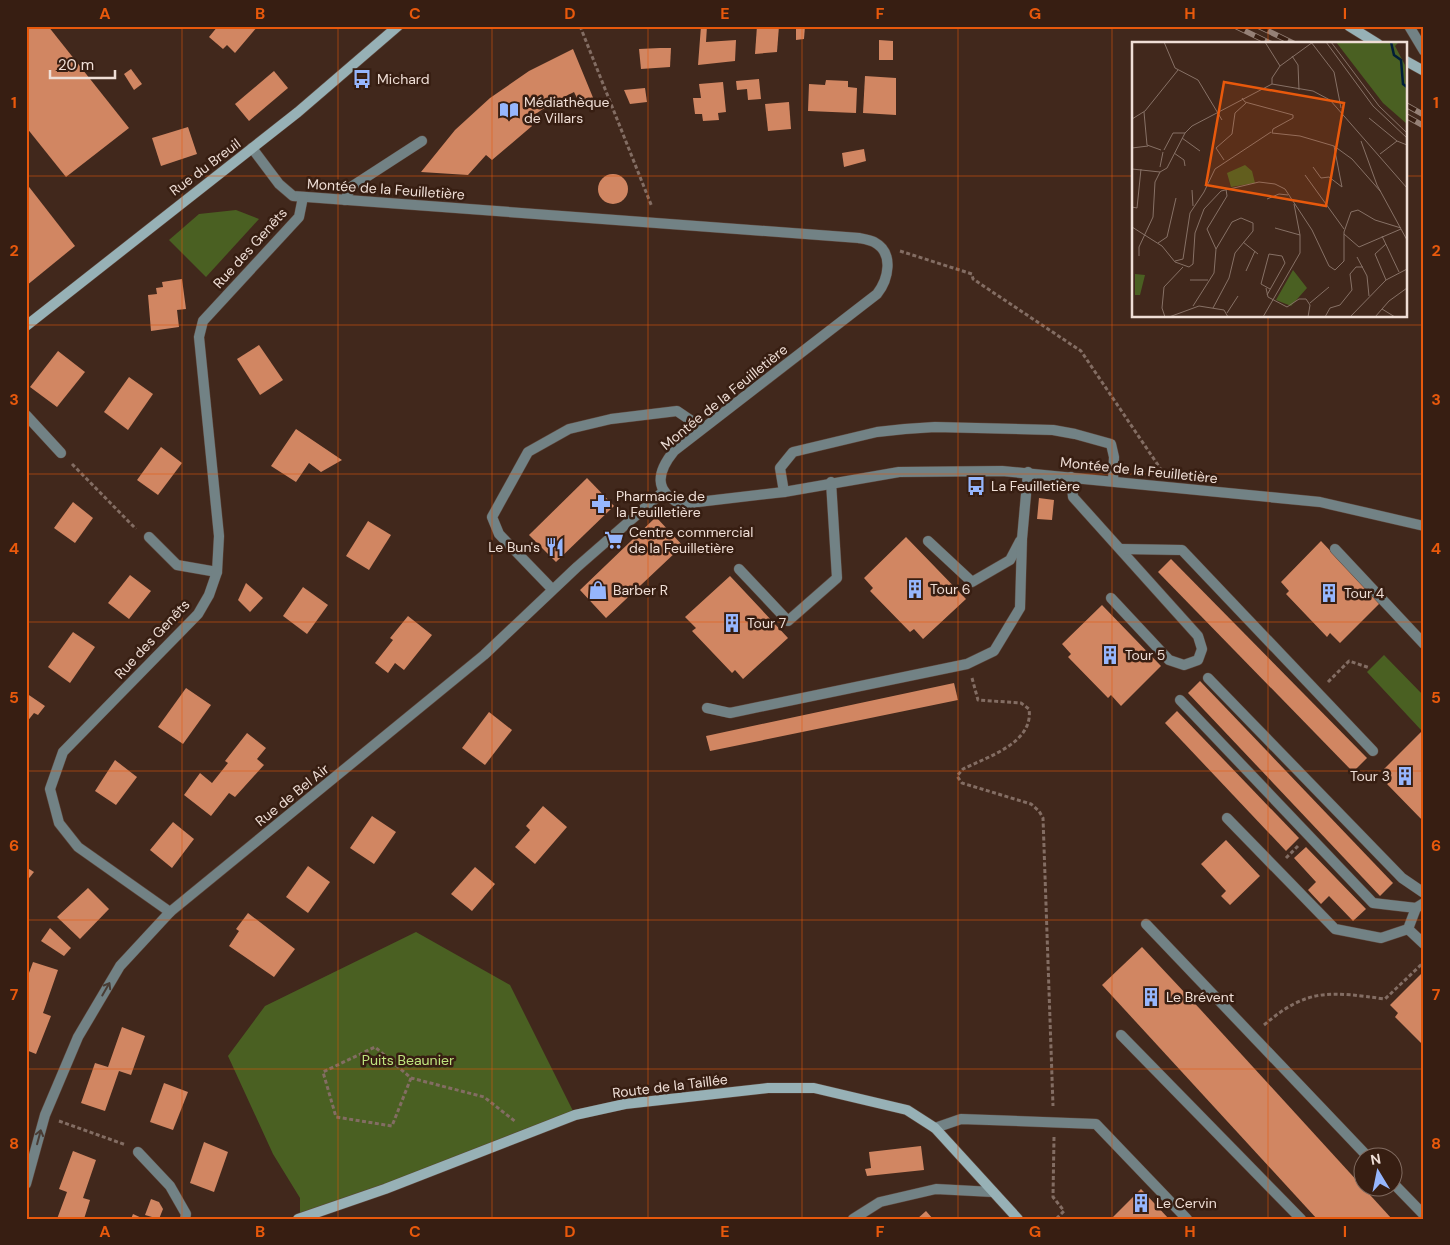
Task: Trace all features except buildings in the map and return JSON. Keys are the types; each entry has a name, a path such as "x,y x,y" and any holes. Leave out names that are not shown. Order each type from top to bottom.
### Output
{"street":[{"name":"Rue du Breuil","path":"26,326 298,112 398,26"},
{"path":"1349,26 1375,42"},
{"path":"1409,26 1424,51"},
{"path":"1408,62 1424,72"},
{"path":"344,200 351,187 422,141"},
{"name":"Montée de la Feuilletière","path":"252,148 286,192 294,196 859,238 875,242 882,249 888,264 885,284 877,294 702,428 674,451 662,466 660,475 664,491 671,499 681,504 784,492 831,482 900,472 1028,472 1320,502 1424,526"},
{"name":"Rue des Genêts","path":"170,912 78,848 59,823 50,789 63,752 198,614 210,595 217,572 219,536 199,337 203,321 284,236 299,217 304,197"},
{"path":"552,589 499,534 492,517 528,452 569,429 611,419 677,411 702,428"},
{"path":"26,415 61,453"},
{"path":"784,492 780,468 793,452 877,432 935,427 1053,430 1111,444 1114,457 1113,481"},
{"path":"707,708 730,713 967,664 994,651 1020,608 1022,539 1028,472"},
{"path":"1071,477 1073,498 1198,636 1202,649 1198,660 1184,665 1170,660 1111,598"},
{"path":"740,569 788,621 837,578 831,482"},
{"name":"Rue de Bel Air","path":"26,1184 44,1115 78,1037 120,966 170,912 484,655 552,589 664,491"},
{"path":"149,537 178,565 217,572"},
{"path":"928,541 972,582 1010,560 1022,539"},
{"path":"1120,549 1182,550 1373,751"},
{"path":"1335,549 1424,644"},
{"path":"1208,678 1402,878 1424,893"},
{"path":"1180,700 1373,903 1420,906 1408,929 1381,938 1335,929 1227,818"},
{"path":"1146,924 1359,1148"},
{"path":"1408,929 1424,944"},
{"path":"1121,1035 1301,1219"},
{"name":"Route de la Taillée","path":"298,1219 385,1189 575,1115 625,1104 768,1088 814,1088 907,1110 935,1128 1018,1219"},
{"path":"935,1128 961,1119 1054,1124 1096,1124 1188,1219"},
{"path":"138,1152 170,1186 186,1214 185,1219"},
{"path":"852,1219 880,1202 936,1188 993,1192"},
{"path":"1402,1192 1424,1215"}],"path":[{"path":"580,26 658,223"},
{"path":"897,250 972,274 973,279 1081,350 1173,487"},
{"path":"61,453 141,534 149,537"},
{"path":"1318,692 1349,662 1370,668"},
{"path":"967,664 978,700 1021,703 1029,709 1030,718 1023,733 1014,743 963,769 957,776 962,783 1031,804 1039,811 1043,818 1054,1124 1053,1197 1064,1211 1056,1219"},
{"path":"1275,868 1310,836"},
{"path":"1252,1036 1277,1014 1296,1002 1316,994 1340,993 1385,999 1424,962"},
{"path":"411,1078 392,1126 336,1117 323,1072 375,1047 411,1078 484,1097 519,1125 524,1135"},
{"path":"44,1115 125,1145 138,1152"}],"green space":[{"path":"236,210 259,219 206,277 169,240 199,214"},
{"path":"1384,655 1424,696 1422,731 1367,672"},
{"name":"Puits Beaunier","path":"416,932 510,985 575,1115 300,1218 300,1198 273,1154 228,1056 265,1006"}],"railway":[{"path":"1235,26 1268,42"},
{"path":"1258,26 1291,42"},
{"path":"1408,106 1424,115"},
{"path":"1408,117 1424,126"}],"place":[{"name":"Michard","path":"362,79"},
{"name":"Médiathèque de Villars","path":"509,110"},
{"name":"La Feuilletière","path":"976,486"},
{"name":"Pharmacie de la Feuilletière","path":"601,504"},
{"name":"Centre commercial de la Feuilletière","path":"614,540"},
{"name":"Le Bun's","path":"555,547"},
{"name":"Tour 6","path":"915,589"},
{"name":"Barber R","path":"598,590"},
{"name":"Tour 4","path":"1329,593"},
{"name":"Tour 7","path":"732,623"},
{"name":"Tour 5","path":"1110,655"},
{"name":"Tour 3","path":"1405,776"},
{"name":"Le Brévent","path":"1151,997"},
{"name":"Le Cervin","path":"1141,1203"}]}
